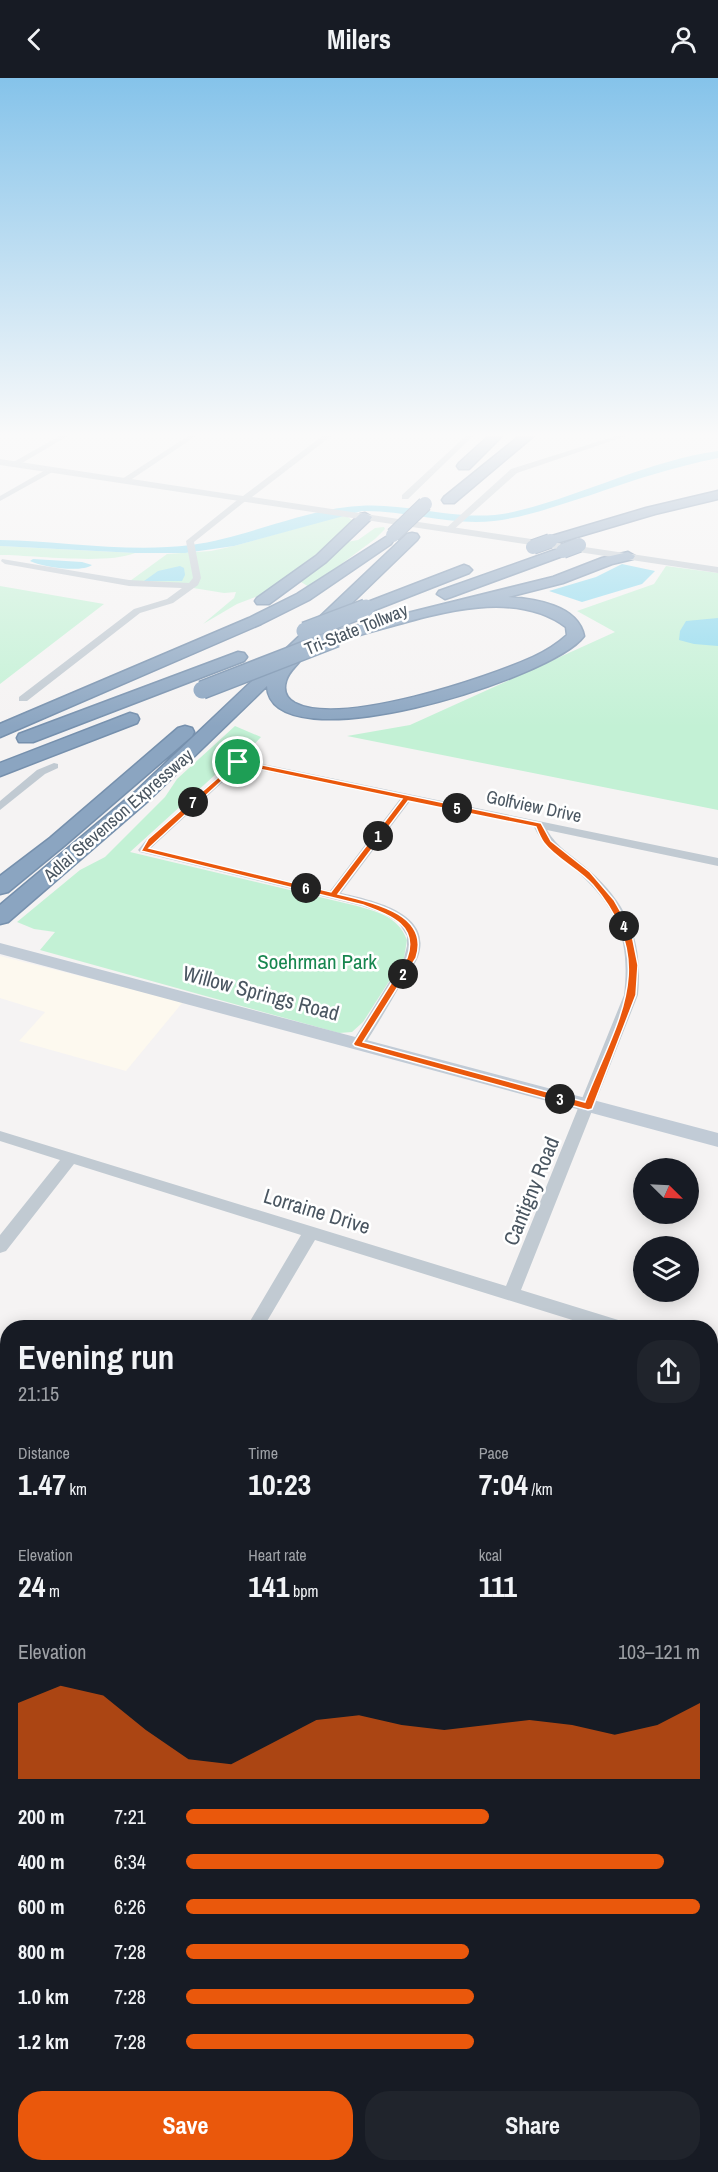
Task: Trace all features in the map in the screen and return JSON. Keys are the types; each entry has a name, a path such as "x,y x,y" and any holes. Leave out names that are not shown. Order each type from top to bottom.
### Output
{"highway":[{"path":"133,672 238,616 287,586 321,559 346,532"},
{"name":"Adlai Stevenson Expressway","path":"0,887 57,842 206,714 397,532"},
{"name":"Adlai Stevenson Expressway","path":"0,916 142,796 416,532"},
{"name":"Tri-State Tollway","path":"184,698 595,532"},
{"name":"Tri-State Tollway","path":"281,641 469,568 533,547 557,546 590,554 652,532"},
{"path":"0,731 255,621 303,597 389,538"},
{"path":"340,636 558,580 590,554 628,556"},
{"path":"309,637 279,676 275,688 276,694 282,703 290,708 309,714 330,716 362,713 393,706 482,681 559,650 576,636 574,625 549,609 501,601 469,603"},
{"path":"0,748 244,655"},
{"path":"0,770 151,710"}],"main road":[{"name":"Willow Springs Road","path":"0,948 718,1140"}],"street":[{"path":"24,699 137,612 170,601 191,586 197,578 189,544 202,532"},
{"path":"480,532 590,554"},
{"path":"628,556 718,570"},
{"path":"5,561 129,583 191,586"},
{"name":"Golfview Drive","path":"333,895 144,849 151,840 238,762 718,862"},
{"path":"0,807 41,772 54,766"},
{"path":"358,1044 411,958 415,947 414,934 394,914 366,903 333,895 406,798"},
{"name":"Cantigny Road","path":"512,1292 632,995 634,965 627,930 610,900 587,874 548,843 539,825"},
{"name":"Lorraine Drive","path":"0,1136 598,1320"},
{"path":"0,1247 70,1159"},
{"path":"259,1320 311,1233"}],"shaded area":[{"path":"0,956 183,1002 126,1071 19,1041 45,1012 0,998"}],"green space":[{"path":"284,532 343,532 263,594 237,604 203,624 234,598 236,592 224,593 130,581 167,554 211,551"},
{"path":"370,532 382,532 309,587 301,582 347,542 358,540"},
{"path":"0,546 135,553 122,557 89,559 0,555"},
{"path":"666,566 718,573 718,810 347,736 410,725 615,632 577,611 654,584"},
{"path":"0,586 104,604 0,684"},
{"name":"Soehrman Park","path":"235,726 261,737 243,756 237,755 130,852 353,905 378,912 392,920 407,940 404,958 363,1022 352,1032 339,1033 40,950 55,932 34,929 17,922 80,870 105,857 165,797 177,779"}],"water":[{"path":"248,532 286,532 234,546 185,553 135,553 0,546 0,540 119,547 167,547 191,545"},
{"path":"33,559 82,562 92,565 80,569 62,568 30,561"},
{"path":"622,564 655,571 642,584 582,602 549,591 596,577"},
{"path":"180,566 184,568 185,575 182,581 144,581 158,571"},
{"path":"718,618 718,646 679,640 680,631 686,621"}],"route":[{"path":"238,762 151,840 144,849 333,895 370,846 406,798 539,825 548,843 587,874 610,900 627,930 634,965 632,995 588,1106 358,1044 405,971 415,947 414,934 401,919 382,908 333,895 406,798 238,762"}]}
